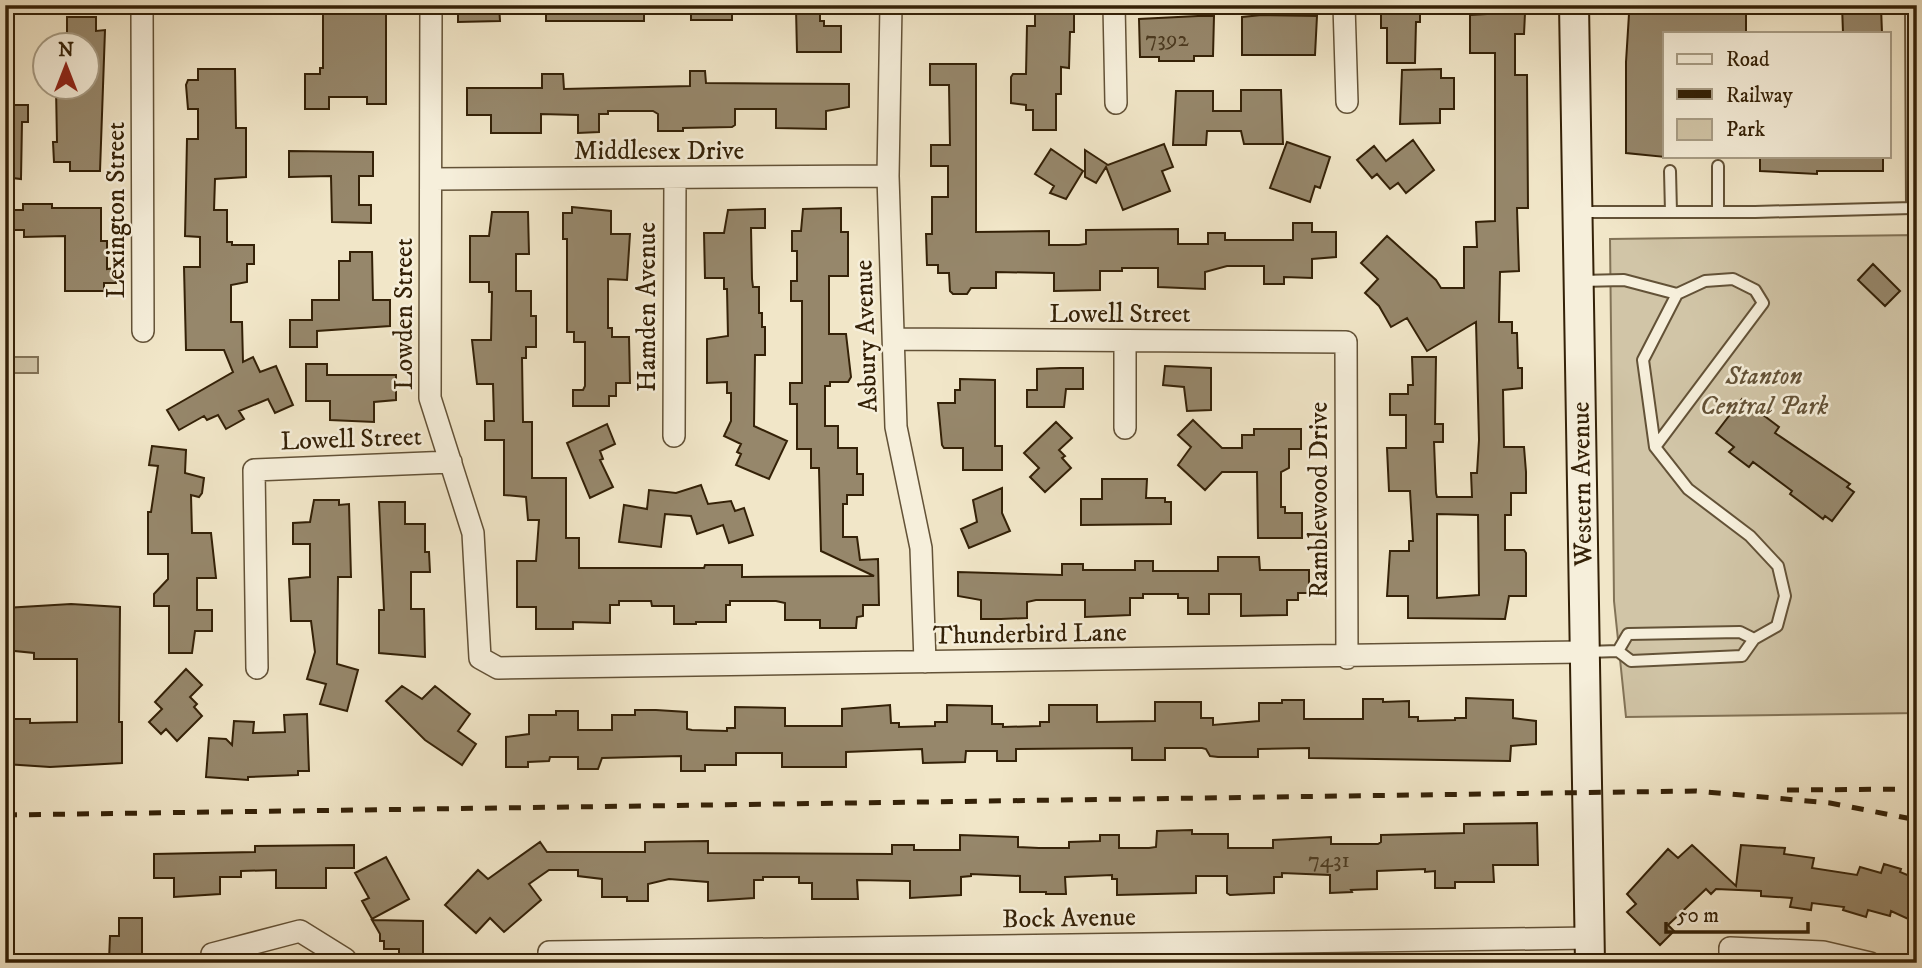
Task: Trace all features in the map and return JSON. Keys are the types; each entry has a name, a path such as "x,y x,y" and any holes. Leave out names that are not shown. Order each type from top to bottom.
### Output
{"street":[{"name":"Lexington Street","path":"142,5 143,331"},
{"name":"Lowden Street","path":"431,5 430,398 474,533 480,657"},
{"name":"Asbury Avenue","path":"891,5 888,176 896,427 921,548 925,662"},
{"path":"1114,5 1116,103"},
{"path":"1344,5 1347,102"},
{"name":"Western Avenue","path":"1574,5 1590,950"},
{"name":"Middlesex Drive","path":"432,179 888,176"},
{"name":"Hamden Avenue","path":"674,436 675,178"},
{"name":"Lowell Street","path":"894,339 1346,342"},
{"path":"1125,341 1125,428"},
{"name":"Ramblewood Drive","path":"1346,342 1347,658"},
{"name":"Lowell Street","path":"257,668 254,470 451,462"},
{"name":"Thunderbird Lane","path":"480,657 498,668 1347,658 1583,652"},
{"path":"212,954 300,931 345,959 345,963"},
{"name":"Bock Avenue","path":"549,957 1590,950"},
{"path":"1730,956 1823,952 1870,963"}],"lane":[{"path":"1578,212 1912,208 1911,5"},
{"path":"1718,166 1718,212"},
{"path":"1670,170 1671,212"},
{"path":"1583,652 1618,651 1631,661 1742,656 1754,639 1777,626 1785,596 1777,566 1750,536 1688,489 1655,447 1643,360 1677,294 1705,281 1733,279 1755,290 1763,303 1655,447"},
{"path":"1578,281 1624,281 1677,294"},
{"path":"1618,651 1628,634 1740,632 1754,639"}],"green space":[{"name":"Stanton Central Park","path":"1917,235 1917,713 1626,717 1614,601 1610,239"},
{"path":"5,357 38,357 38,373 5,373"}],"building":[{"path":"386,5 386,104 367,104 367,97 329,97 329,109 305,109 305,74 320,74 320,68 323,68 323,6"},
{"path":"458,5 499,5 500,21 458,22"},
{"path":"546,5 644,5 644,21 546,21"},
{"path":"691,5 732,5 732,20 691,20"},
{"path":"1633,5 1673,5 1673,14 1703,14 1703,5 1746,5 1746,32 1663,32 1663,157 1626,153 1626,62 1629,14 1633,14"},
{"path":"1842,5 1881,7 1882,32 1843,32"},
{"path":"1381,6 1420,7 1420,22 1416,22 1415,63 1387,63 1387,28 1381,28"},
{"path":"796,9 820,9 820,21 824,21 824,26 841,26 841,52 797,52"},
{"path":"1035,11 1074,11 1074,32 1070,32 1069,68 1061,67 1061,94 1056,94 1056,130 1033,130 1033,110 1026,110 1026,105 1011,103 1011,77 1013,74 1026,74 1027,26 1035,26"},
{"path":"1525,13 1524,34 1515,34 1515,75 1527,75 1528,208 1517,208 1519,271 1500,272 1499,322 1512,322 1512,333 1517,333 1518,368 1522,368 1522,388 1503,390 1504,447 1524,447 1526,472 1526,493 1511,493 1511,515 1505,515 1505,550 1524,550 1526,553 1526,596 1509,596 1505,619 1408,618 1408,596 1387,596 1390,551 1409,551 1409,541 1413,541 1410,491 1389,491 1387,448 1406,448 1406,415 1390,415 1390,394 1408,394 1408,385 1413,385 1412,357 1436,357 1435,424 1443,424 1443,442 1434,442 1437,497 1472,497 1471,473 1477,473 1479,440 1476,322 1427,351 1407,318 1391,327 1379,306 1365,293 1378,279 1361,263 1387,236 1436,280 1441,288 1464,288 1464,247 1477,247 1476,222 1495,221 1495,53 1470,53 1470,15","holes":["1437,514 1478,515 1479,595 1437,598"]},
{"path":"1214,16 1213,56 1194,56 1194,61 1159,61 1159,57 1140,57 1139,19"},
{"path":"1317,16 1315,55 1242,55 1242,17"},
{"path":"67,17 96,17 96,31 105,30 100,171 70,171 70,162 54,162 53,142 57,142 56,102 102,102 102,32 67,32"},
{"path":"930,64 976,64 976,232 1049,231 1049,245 1079,245 1086,244 1086,230 1178,229 1178,244 1208,244 1208,233 1225,233 1225,240 1293,240 1293,223 1312,223 1312,232 1336,232 1336,257 1312,259 1312,278 1284,277 1284,284 1264,284 1264,266 1227,266 1205,272 1205,289 1158,287 1158,268 1122,268 1122,271 1100,271 1100,290 1054,291 1054,273 996,272 996,288 971,288 967,294 953,294 950,291 949,273 938,273 938,265 927,265 926,234 932,234 932,197 948,197 948,166 931,166 931,145 950,145 949,85 930,85"},
{"path":"198,69 235,69 236,128 246,128 246,177 215,179 214,210 227,210 227,242 232,242 232,245 254,245 254,264 247,264 247,282 231,285 231,322 242,322 243,362 253,357 260,372 276,366 293,405 275,413 268,399 239,411 244,419 226,429 218,415 207,420 204,416 179,430 167,410 233,372 224,350 186,350 184,267 200,267 200,237 185,236 187,139 198,139 198,109 188,109 186,85 188,80 198,80"},
{"path":"1441,69 1441,78 1454,78 1454,109 1440,109 1440,123 1400,124 1402,70"},
{"path":"690,71 705,71 706,83 849,84 849,107 826,111 826,129 776,128 776,109 735,109 735,125 732,127 683,128 683,131 658,131 658,114 653,111 608,111 608,114 599,114 599,132 578,133 578,115 541,114 541,133 491,133 491,115 467,115 467,88 542,88 542,74 563,74 564,89 690,86"},
{"path":"1241,90 1281,90 1283,144 1244,144 1241,131 1207,131 1206,145 1173,145 1176,91 1213,91 1213,111 1241,111"},
{"path":"5,105 28,105 28,122 22,122 21,179 5,177"},
{"path":"1413,140 1434,170 1406,193 1398,183 1390,189 1377,174 1372,178 1357,160 1374,146 1386,161"},
{"path":"1287,142 1330,157 1320,188 1315,186 1310,202 1270,188"},
{"path":"1164,144 1173,167 1162,171 1170,191 1123,210 1106,167 1096,183 1085,177 1085,150 1108,165"},
{"path":"1051,149 1083,171 1066,199 1050,193 1054,186 1035,174"},
{"path":"289,151 373,152 373,176 359,176 359,205 371,205 371,223 332,222 331,176 289,177"},
{"path":"1760,158 1883,158 1883,171 1817,171 1817,174 1760,171"},
{"path":"23,204 52,204 52,208 101,208 101,241 107,241 107,269 115,268 116,283 104,283 104,291 65,291 65,236 24,237 24,230 13,230 13,210 23,210"},
{"path":"572,207 611,211 611,234 630,234 627,280 608,279 608,328 612,328 612,337 629,337 630,383 616,383 616,396 609,396 609,406 573,406 573,390 583,390 585,386 585,342 574,342 574,332 567,332 567,239 563,239 563,213 572,213"},
{"path":"841,208 841,232 848,232 848,276 829,276 829,334 846,334 851,377 848,382 830,382 830,386 825,386 825,426 838,426 838,448 857,448 857,474 863,474 863,495 847,495 847,504 843,504 843,537 857,537 860,560 878,559 879,605 863,605 863,616 857,617 856,628 820,628 820,620 785,620 785,603 776,601 730,601 730,605 726,605 726,622 674,624 674,606 652,606 651,601 619,601 619,605 610,605 610,623 573,622 573,629 536,629 536,607 517,607 517,561 536,561 539,520 528,520 526,497 504,495 504,440 485,440 485,421 494,421 493,384 477,384 472,340 491,340 492,292 489,292 489,282 470,282 470,236 489,236 492,212 528,212 529,254 516,254 516,291 531,291 531,316 536,316 536,347 526,347 526,358 522,358 523,422 532,422 532,478 566,478 566,538 579,538 579,568 704,568 705,565 742,565 742,577 874,576 821,551 819,468 811,468 811,449 797,449 797,404 790,404 790,383 802,383 802,301 791,301 791,281 797,281 797,251 792,251 792,231 801,231 803,209"},
{"path":"765,209 765,228 751,228 753,287 759,287 759,313 762,313 762,327 765,327 765,355 755,355 754,426 787,441 769,479 736,465 741,454 737,452 741,444 724,436 731,421 731,393 727,393 727,382 707,383 707,339 728,336 727,289 724,289 724,278 705,278 704,233 724,233 728,210"},
{"path":"350,252 372,252 373,300 390,300 390,326 317,331 317,347 290,347 290,320 312,320 312,300 339,300 339,261 350,261"},
{"path":"1873,264 1900,291 1885,306 1858,280"},
{"path":"306,364 327,364 327,375 396,375 396,400 374,402 374,422 330,420 330,401 306,401"},
{"path":"1165,366 1211,368 1211,410 1187,411 1184,387 1163,385"},
{"path":"1083,368 1083,389 1066,389 1064,407 1027,407 1027,390 1037,390 1037,369"},
{"path":"960,379 995,380 995,446 1002,446 1002,470 963,470 963,448 944,448 942,445 938,403 955,403 955,390 960,390"},
{"path":"1742,399 1779,427 1775,433 1850,484 1847,487 1854,492 1832,521 1825,516 1823,519 1790,494 1792,491 1753,462 1749,467 1729,452 1734,447 1716,433"},
{"path":"1193,420 1222,448 1242,448 1242,435 1254,435 1254,429 1301,429 1301,449 1289,449 1289,468 1281,472 1281,507 1285,507 1285,513 1302,513 1302,538 1258,538 1257,472 1222,472 1205,490 1178,465 1191,447 1178,435"},
{"path":"1056,422 1072,438 1059,450 1071,468 1045,492 1030,477 1039,468 1024,453"},
{"path":"607,424 615,444 600,451 603,459 600,460 613,487 590,498 567,443"},
{"path":"152,446 186,450 185,473 204,478 199,497 191,495 192,533 211,533 216,578 197,578 197,610 212,610 212,631 195,631 192,653 169,653 169,606 154,606 154,594 168,579 168,554 148,554 148,512 151,512 158,466 149,465"},
{"path":"1102,479 1147,479 1146,498 1165,498 1165,502 1171,502 1171,524 1081,525 1081,499 1102,499"},
{"path":"701,485 708,504 731,501 735,511 744,508 753,535 729,543 723,525 697,534 691,516 665,514 661,547 619,542 624,505 647,509 649,490 676,493"},
{"path":"1002,488 1002,513 1010,531 969,548 961,529 977,522 973,500"},
{"path":"314,500 339,500 339,505 349,504 351,577 338,577 337,664 358,670 347,711 320,704 326,684 307,679 315,652 311,621 291,621 289,579 310,577 310,544 293,544 293,523 310,522"},
{"path":"379,502 405,502 405,524 425,524 425,552 429,552 430,572 411,572 411,609 424,609 425,657 379,653 379,610 384,610"},
{"path":"1218,557 1259,557 1260,570 1309,570 1309,593 1298,593 1298,600 1287,600 1287,615 1241,616 1241,594 1209,594 1209,614 1188,614 1188,598 1178,598 1178,594 1143,594 1143,598 1130,598 1130,615 1085,617 1085,600 1036,600 1027,602 1027,618 1001,619 981,619 981,600 958,596 958,572 1062,575 1062,564 1083,564 1083,570 1135,570 1135,561 1153,561 1153,571 1218,571"},
{"path":"71,604 120,607 119,722 122,722 122,763 50,767 5,764 5,722 12,722 12,719 30,719 30,723 77,722 77,659 34,659 34,653 5,650 5,608"},
{"path":"186,669 202,685 190,697 197,704 194,707 202,716 177,741 166,729 161,734 149,722 162,709 155,702"},
{"path":"402,686 422,699 435,686 470,714 458,731 476,744 462,765 425,740 386,701"},
{"path":"1466,698 1513,700 1513,718 1536,721 1536,744 1511,746 1510,761 1309,758 1309,748 1258,749 1258,757 1218,757 1210,756 1206,749 1202,748 1165,748 1165,760 1132,760 1132,748 1016,749 1016,761 997,761 997,751 966,751 965,762 923,763 922,749 846,752 846,767 782,767 782,753 736,753 736,765 705,765 705,771 681,771 681,756 602,758 598,769 578,769 578,757 550,757 549,761 528,762 528,767 506,767 506,737 529,734 529,715 556,715 556,711 578,711 578,730 612,730 612,715 635,715 635,710 656,710 687,712 687,729 727,731 727,728 735,728 735,707 785,708 785,726 842,726 842,709 890,705 891,723 899,723 899,727 935,726 935,722 947,722 947,705 992,706 992,724 1003,724 1003,727 1040,726 1040,722 1049,722 1049,705 1097,705 1097,722 1155,721 1155,702 1201,702 1201,718 1213,718 1213,725 1259,721 1259,703 1282,703 1282,700 1304,700 1304,719 1363,719 1363,699 1383,699 1383,702 1409,701 1409,717 1418,717 1418,721 1455,720 1466,718"},
{"path":"307,714 309,771 298,771 298,775 248,777 248,780 206,777 209,738 226,739 232,745 234,721 254,722 253,733 285,732 284,715"},
{"path":"1537,823 1538,865 1493,865 1494,882 1455,882 1455,888 1435,888 1435,871 1425,872 1425,869 1377,871 1377,889 1330,893 1330,875 1282,873 1282,877 1274,877 1274,893 1230,895 1227,893 1227,876 1196,876 1196,893 1117,895 1117,879 1112,879 1112,875 1065,877 1066,894 1046,894 1020,892 1020,876 971,874 961,877 961,895 910,898 910,881 857,880 858,899 812,899 812,883 799,883 799,877 763,877 763,880 754,880 754,898 708,901 708,882 669,879 648,884 648,901 627,901 627,897 602,897 602,879 578,876 578,870 549,870 529,884 541,900 504,932 490,918 476,933 445,905 478,870 488,879 540,842 547,852 645,852 645,842 708,841 708,853 892,854 892,845 914,845 914,850 960,850 960,835 1018,837 1018,847 1069,848 1069,842 1100,841 1100,835 1119,835 1119,848 1149,848 1156,847 1157,831 1192,830 1192,834 1228,834 1228,848 1273,848 1273,840 1331,837 1331,844 1378,844 1381,842 1381,835 1464,833 1464,824"},
{"path":"354,845 354,868 326,868 326,888 276,888 276,870 241,871 241,877 220,877 220,894 174,897 174,878 154,878 154,854 255,852 255,846"},
{"path":"1692,845 1736,886 1741,845 1785,848 1784,854 1814,858 1812,868 1857,875 1860,867 1881,873 1884,864 1901,869 1900,872 1917,879 1917,923 1891,911 1890,916 1868,910 1866,917 1843,910 1844,907 1812,903 1811,910 1790,907 1792,898 1761,896 1761,891 1716,889 1711,894 1706,889 1668,925 1674,931 1660,945 1627,912 1636,904 1627,894 1668,849 1678,858"},
{"path":"386,857 409,899 372,919 362,901 369,898 355,873"},
{"path":"119,918 142,918 142,961 109,960 110,936 119,936"},
{"path":"372,920 423,921 423,962 399,962 399,949 384,949 384,941 380,941 380,934"}],"railway":[{"path":"1787,790 1917,789"},
{"path":"5,815 1696,791 1830,803 1917,820"}]}
